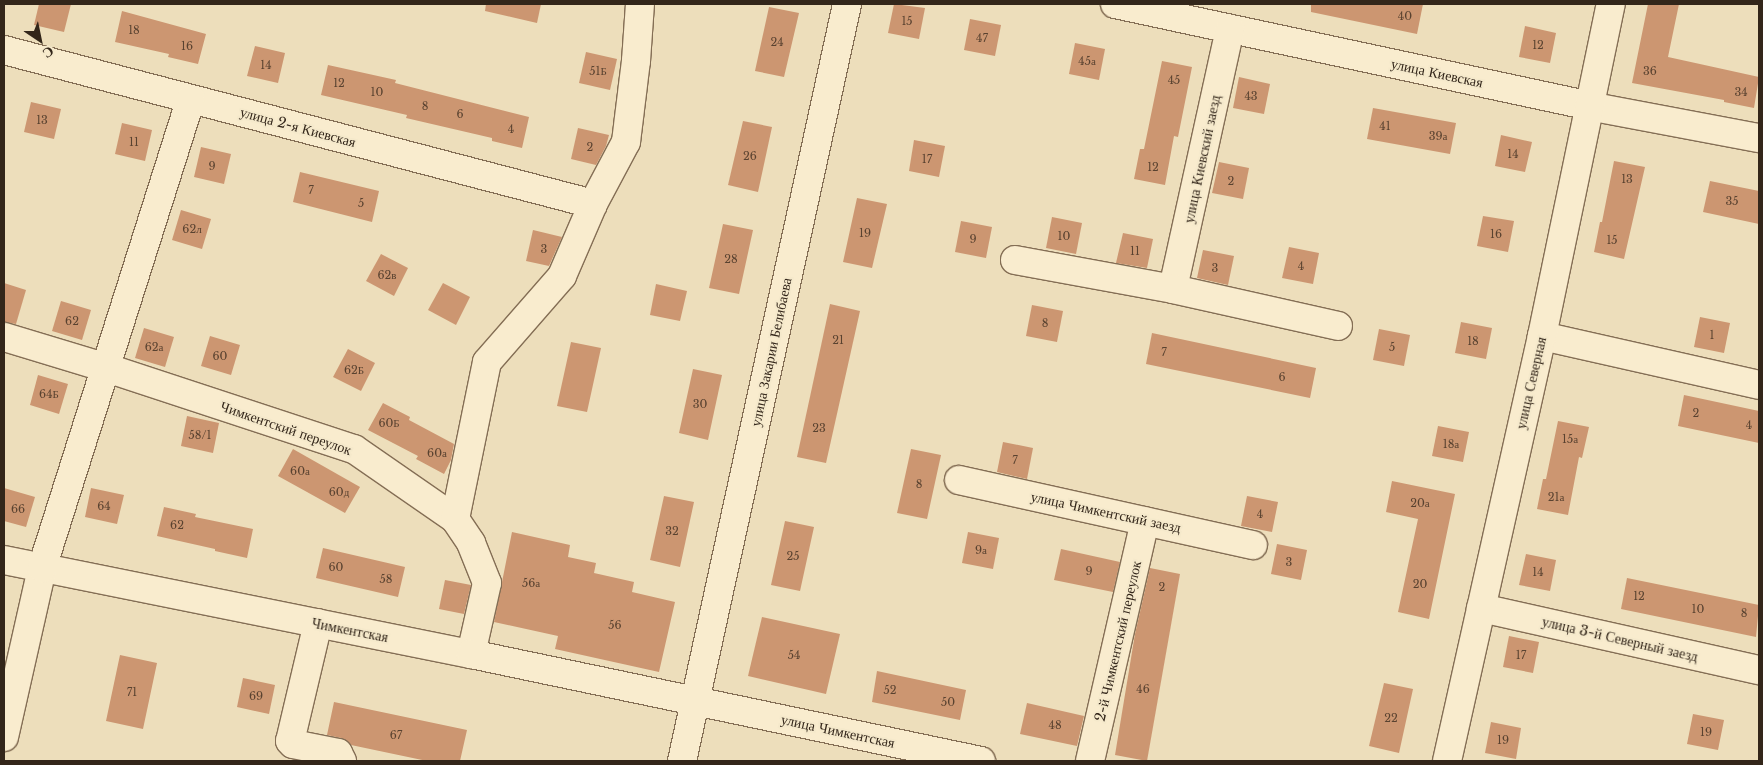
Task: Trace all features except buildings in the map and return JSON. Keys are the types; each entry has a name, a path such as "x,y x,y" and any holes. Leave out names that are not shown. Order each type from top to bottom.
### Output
{"street":[{"path":"455,519 487,362 562,276 593,204 626,142 636,62 640,4"},
{"name":"улица Закарии Белибаева","path":"682,761 847,4"},
{"name":"улица Киевская","path":"1115,4 1589,106 1759,138"},
{"name":"улица Северная","path":"1447,761 1542,336 1611,4"},
{"name":"улица Киевский заезд","path":"1173,289 1230,29"},
{"name":"улица 2-я Киевская","path":"4,50 593,204"},
{"path":"4,737 42,568 191,99"},
{"path":"1014,260 1173,289 1338,326"},
{"path":"1542,336 1759,385"},
{"name":"Чимкентский переулок","path":"4,337 107,368 354,449 455,519 471,543 487,583 471,654"},
{"name":"улица Чимкентский заезд","path":"959,480 1253,545"},
{"name":"2-й Чимкентский переулок","path":"1090,761 1145,521"},
{"name":"Чимкентская","path":"4,560 696,701"},
{"name":"улица 3-й Северный заезд","path":"1480,608 1759,670"},
{"path":"318,623 290,740 293,744 338,754 342,761"},
{"name":"улица Чимкентская","path":"696,701 946,758 980,761"}]}
